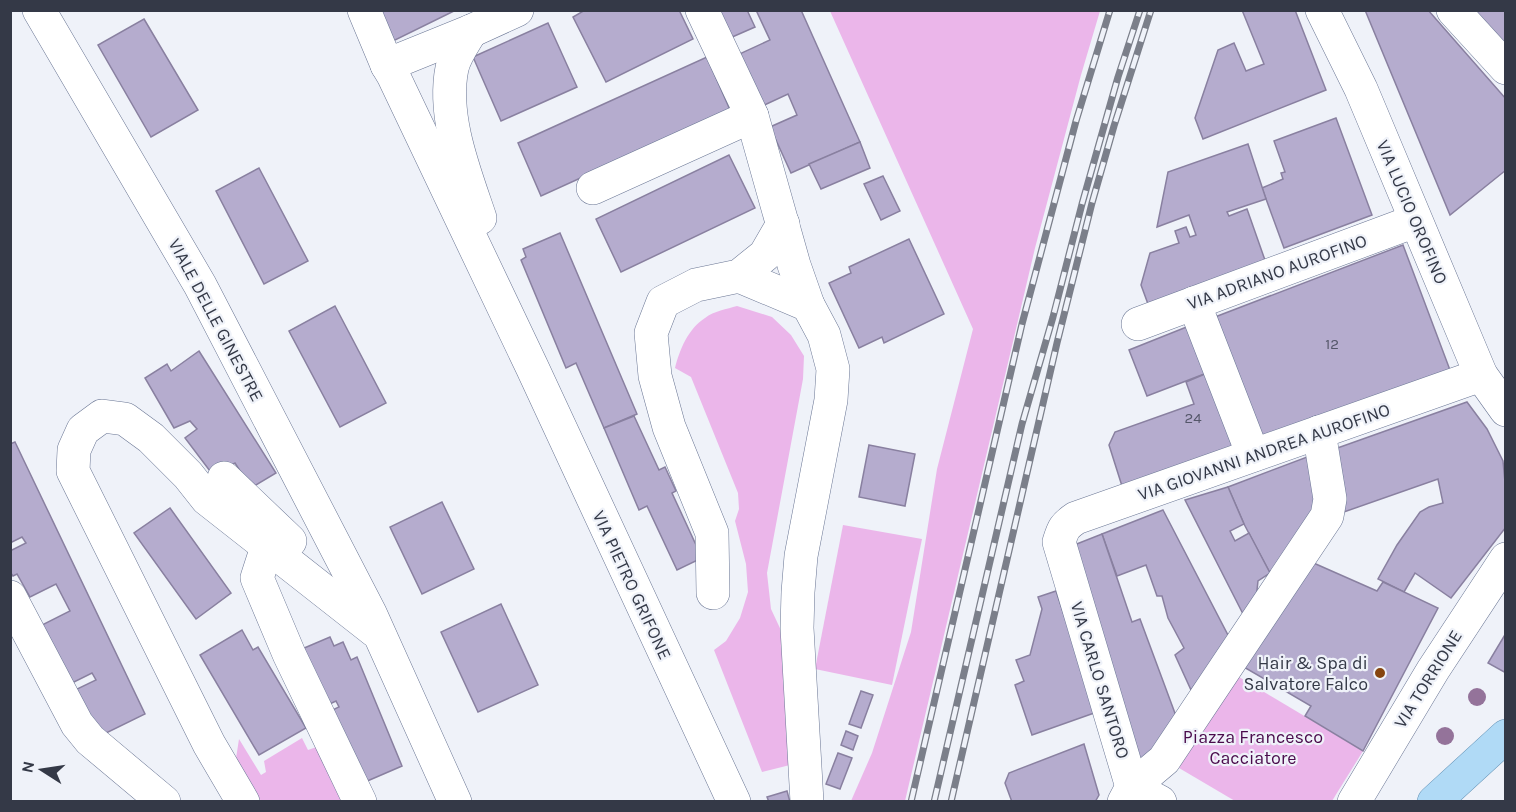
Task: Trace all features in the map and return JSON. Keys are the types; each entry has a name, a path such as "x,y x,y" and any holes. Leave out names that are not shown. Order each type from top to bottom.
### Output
{"main road":[{"path":"1434,801 1506,736"}],"street":[{"name":"VIALE DELLE GINESTRE","path":"39,10 200,285 365,602 455,801"},
{"name":"VIA PIETRO GRIFONE","path":"364,10 387,65 532,367 734,801"},
{"path":"387,65 517,10"},
{"path":"702,10 752,116 794,265 808,305 824,335 833,369 831,400 801,556 798,592 797,628 807,801"},
{"name":"VIA LUCIO OROFINO","path":"1322,10 1360,89 1481,375 1506,410"},
{"path":"1453,10 1506,68"},
{"name":"VIA PIETRO GRIFONE","path":"471,31 457,54 452,68 450,91 454,140 532,367"},
{"path":"593,188 752,116"},
{"path":"713,593 712,533 669,427 655,376 651,333 663,302 696,285 740,276 765,255 778,209"},
{"name":"VIA ADRIANO AUROFINO","path":"1138,324 1415,221"},
{"path":"740,276 808,305"},
{"path":"1194,303 1253,456"},
{"name":"VIA GIOVANNI ANDREA AUROFINO","path":"1059,542 1062,530 1076,518 1481,375"},
{"name":"VIALE DELLE GINESTRE","path":"243,801 209,744 74,471 74,450 83,430 102,416 125,419 151,438 188,475 207,499 381,636"},
{"path":"1138,797 1327,516 1330,499 1319,432"},
{"path":"224,478 308,558 321,590"},
{"name":"VIA CARLO SANTORO","path":"1059,542 1138,797"},
{"path":"267,547 257,578 289,654 360,801"},
{"name":"VIA TORRIONE","path":"1354,801 1433,670 1506,559"},
{"path":"10,597 77,724 90,740 164,801"}],"green space":[{"path":"830,11 1100,11 1035,248 905,801 851,801 872,753 911,632 937,469 973,329"},
{"path":"737,306 772,317 791,335 804,356 803,379 767,573 771,609 786,641 794,764 762,772 714,650 726,641 740,618 748,592 746,564 735,521 739,509 738,493 691,377 675,368 686,340 699,323 712,314"},
{"path":"843,525 922,539 892,685 815,669"},
{"name":"Piazza Francesco Cacciatore","path":"1234,674 1363,751 1332,801 1235,801 1179,768"},
{"path":"302,738 308,750 322,745 343,801 261,801 235,765 239,739 261,775 266,772 264,761"}],"building":[{"path":"376,10 454,10 454,11 387,44"},
{"path":"585,10 679,10 693,39 606,82 573,17"},
{"path":"718,10 747,10 755,27 730,38"},
{"path":"756,10 801,10 860,142 791,173 770,127 797,115 788,94 758,108 735,56 770,40"},
{"path":"1242,10 1295,10 1326,90 1203,139 1195,118 1218,50 1234,43 1246,71 1264,64"},
{"path":"1365,10 1428,10 1506,99 1506,170 1450,215"},
{"path":"1468,10 1506,10 1506,54"},
{"path":"144,19 198,110 151,137 98,45"},
{"path":"548,23 577,87 501,121 473,57"},
{"path":"707,57 730,110 541,196 518,143"},
{"path":"1336,118 1372,215 1284,248 1262,188 1283,179 1281,173 1285,172 1274,141"},
{"path":"860,142 870,168 821,189 809,164"},
{"path":"1248,144 1266,199 1227,212 1229,216 1247,209 1266,263 1148,304 1141,285 1150,253 1179,243 1175,231 1186,227 1190,237 1196,235 1189,215 1157,227 1168,172"},
{"path":"729,155 755,208 621,272 596,219"},
{"path":"259,168 308,261 264,284 216,191"},
{"path":"883,176 900,211 881,220 864,184"},
{"path":"560,233 637,414 604,428 576,363 566,368 521,260 526,257 523,249"},
{"path":"909,239 944,314 884,343 882,337 859,348 829,283 851,273 849,267"},
{"path":"1403,245 1450,370 1262,442 1215,317"},
{"path":"335,306 386,403 340,427 289,331"},
{"path":"1194,324 1212,371 1147,396 1129,350"},
{"path":"199,351 276,473 251,488 235,463 213,475 185,438 197,429 190,421 174,428 145,378 167,364 171,371"},
{"path":"1212,371 1242,444 1122,486 1109,445 1115,432 1194,404 1186,382"},
{"path":"1467,402 1487,429 1503,461 1506,527 1451,598 1415,573 1404,592 1378,579 1397,545 1420,512 1443,503 1438,479 1341,513 1329,451"},
{"path":"634,416 659,470 665,467 676,491 672,493 702,558 677,570 647,506 639,510 604,428"},
{"path":"15,442 145,714 98,737 75,690 96,680 92,673 70,684 42,625 70,611 56,584 30,597 17,574 13,576 10,572 10,551 26,543 22,537 10,543 10,444"},
{"path":"869,445 915,454 905,506 859,497"},
{"path":"1315,454 1317,495 1312,519 1270,573 1244,524 1228,487"},
{"path":"1228,487 1244,524 1230,531 1235,541 1249,533 1270,573 1258,581 1256,599 1243,614 1185,500"},
{"path":"442,502 474,569 422,594 390,527"},
{"path":"170,508 231,593 196,619 134,533"},
{"path":"1163,510 1230,639 1191,690 1175,655 1184,648 1168,618 1162,596 1157,596 1146,565 1117,576 1102,534"},
{"path":"1102,534 1132,622 1140,619 1176,716 1154,754 1139,761 1064,549"},
{"path":"1309,561 1377,591 1383,582 1438,608 1363,751 1305,716 1311,706 1242,666"},
{"path":"1056,591 1097,712 1032,735 1015,685 1024,681 1016,660 1030,655 1042,609 1038,597"},
{"path":"501,604 538,685 478,712 441,632"},
{"path":"242,630 253,650 258,647 306,728 259,755 200,655"},
{"path":"1506,633 1506,673 1488,663"},
{"path":"330,637 334,646 343,642 351,660 357,657 402,766 365,782 324,714 339,707 336,701 319,709 295,652"},
{"path":"861,691 873,695 861,728 849,724"},
{"path":"846,731 858,736 853,750 841,745"},
{"path":"1084,744 1099,795 1095,802 1012,802 1005,783 1009,773"},
{"path":"838,753 852,758 840,789 826,784"},
{"path":"787,791 790,802 769,802 767,797"}],"railway":[{"path":"911,802 1022,324 1076,121 1110,10"},
{"path":"934,802 1022,424 1118,77 1140,10"},
{"path":"951,802 1057,343 1092,203 1151,10"}],"place":[{"name":"Hair & Spa di Salvatore Falco","path":"1380,673"}]}
